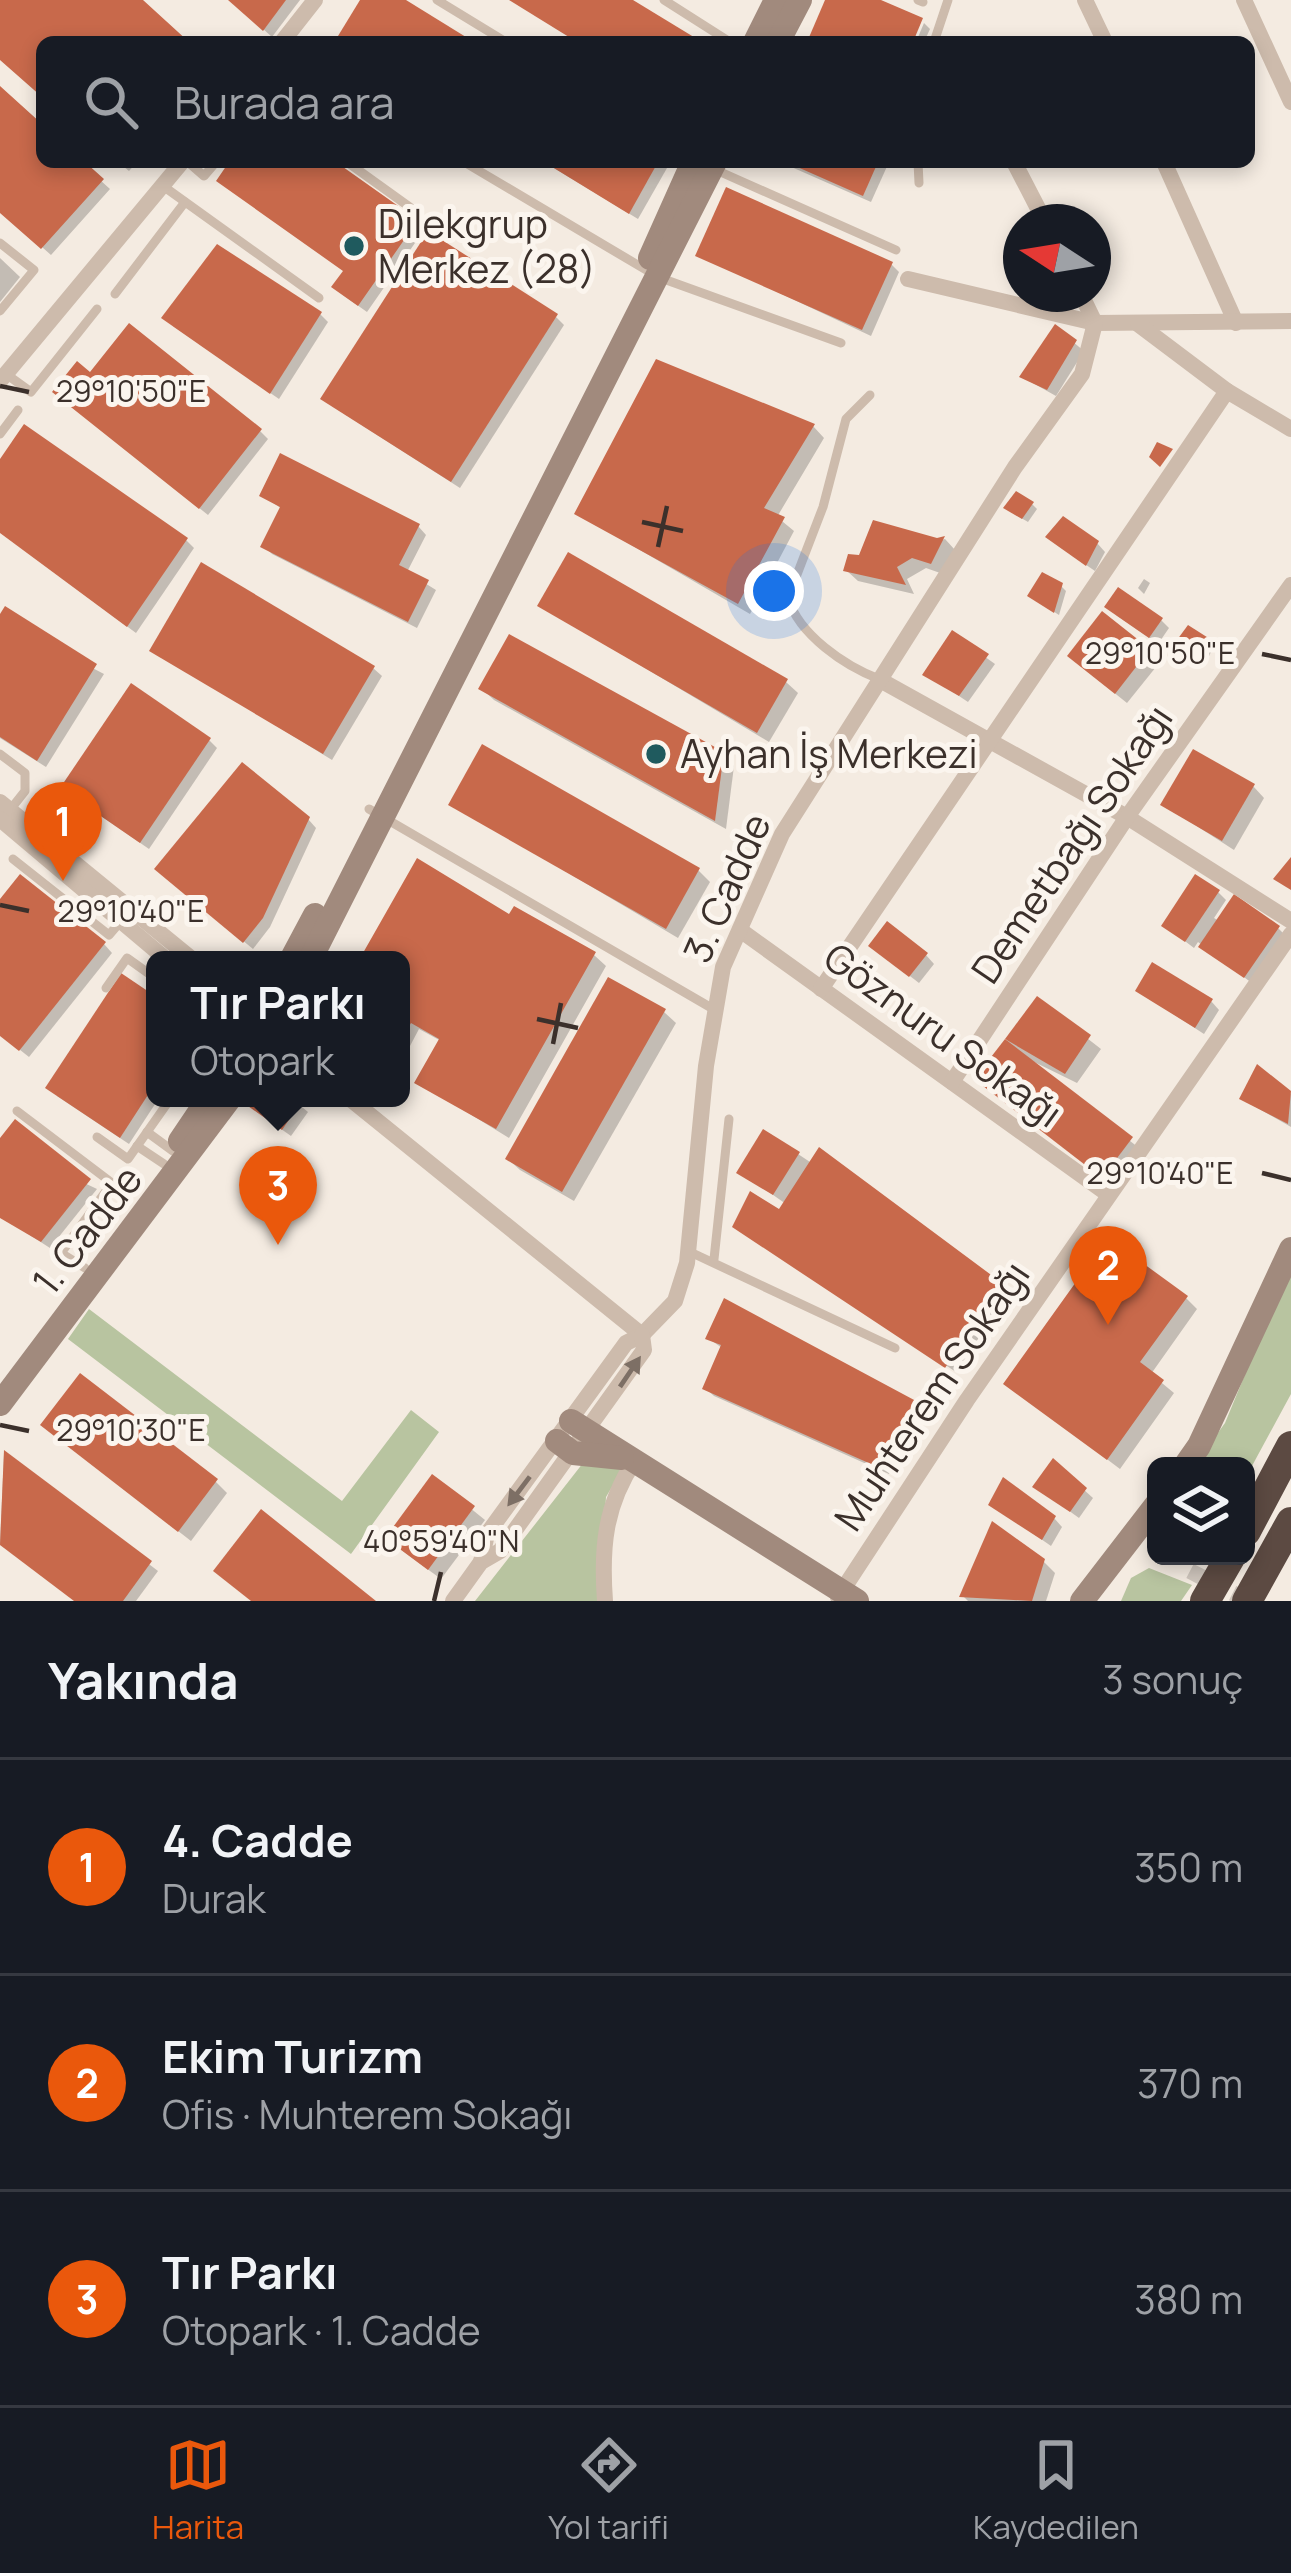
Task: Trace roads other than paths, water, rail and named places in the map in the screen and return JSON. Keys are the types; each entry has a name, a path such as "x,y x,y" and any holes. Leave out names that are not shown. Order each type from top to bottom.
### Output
{"highway":[{"path":"1255,1514 1291,1446"},
{"path":"1247,1601 1291,1522"},
{"path":"1205,1601 1227,1565"}],"street":[{"path":"287,36 315,0"},
{"path":"757,36 776,0"},
{"path":"781,36 800,0"},
{"path":"1085,0 1103,36"},
{"path":"1244,0 1291,102"},
{"path":"3,377 180,168"},
{"path":"296,951 375,812 703,168"},
{"path":"1017,168 1036,204"},
{"path":"1167,168 1236,323"},
{"path":"908,280 1095,322 1291,321"},
{"path":"1090,312 1095,322"},
{"name":"3. Cadde","path":"452,1601 482,1562 487,1534 644,1350 643,1335 675,1301 688,1250 723,967 782,834 1015,467 1082,374 1095,322"},
{"path":"1138,324 1227,391 1291,429"},
{"path":"821,988 1227,391"},
{"name":"Demetbağı Sokağı","path":"952,1082 1127,818 1291,585"},
{"path":"880,680 1127,818 1291,921"},
{"path":"314,951 375,812"},
{"path":"2,815 126,915 180,951"},
{"path":"126,915 159,951"},
{"name":"Göznuru Sokağı","path":"740,930 1108,1195"},
{"name":"Muhterem Sokağı","path":"844,1598 1108,1195 1291,934"},
{"name":"1. Cadde","path":"175,1162 204,1107"},
{"name":"1. Cadde","path":"0,1381 222,1107"},
{"path":"350,1107 377,1124"},
{"path":"359,1107 643,1335"},
{"path":"1191,1457 1291,1249"},
{"name":"1. Cadde","path":"0,1404 90,1272"},
{"path":"572,1438 635,1460 844,1598"},
{"path":"605,1601 604,1540 611,1496 635,1460"},
{"path":"1082,1601 1147,1517"}],"lane":[{"path":"437,0 496,36"},
{"path":"664,0 721,36"},
{"path":"936,36 948,0"},
{"path":"355,168 411,208"},
{"path":"474,168 652,273 841,343"},
{"path":"714,168 896,250"},
{"path":"918,168 919,183"},
{"path":"163,186 319,298"},
{"path":"116,294 185,202"},
{"path":"0,243 34,269 0,311"},
{"path":"3,377 31,392 97,309"},
{"path":"870,395 846,419 823,507 788,598 793,614 813,635 854,670 880,680"},
{"path":"0,434 18,410"},
{"path":"0,754 25,773 25,791 2,815"},
{"path":"375,812 715,1010"},
{"path":"13,859 109,935 126,915"},
{"path":"106,988 127,958 146,972"},
{"path":"97,1137 128,1159 164,1107"},
{"path":"17,1111 112,1183 61,1252 90,1272"},
{"path":"714,1259 729,1119"},
{"path":"147,1132 175,1162"},
{"path":"137,1145 175,1162"},
{"path":"688,1250 895,1348"}],"tunnel":[{"path":"1190,1571 1248,1601"}],"place":[{"name":"Dilekgrup Merkez (28)","path":"354,246"},
{"name":"Ayhan İş Merkezi","path":"656,754"},
{"name":"4. Cadde","path":"63,881"},
{"name":"Tır Parkı","path":"278,1245"},
{"name":"Ekim Turizm","path":"1108,1325"}]}
